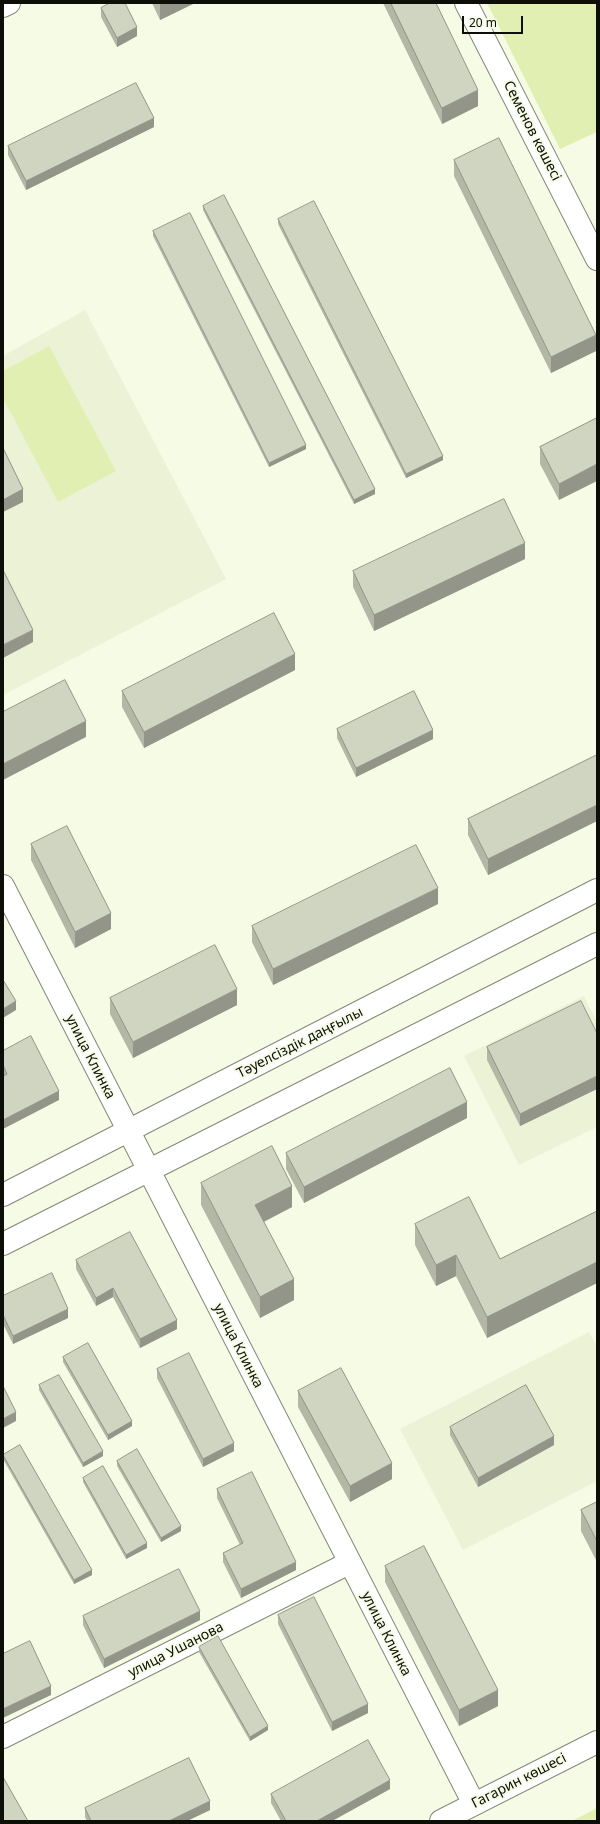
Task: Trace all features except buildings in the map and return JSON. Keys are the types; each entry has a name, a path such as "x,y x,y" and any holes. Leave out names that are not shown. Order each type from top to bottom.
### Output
{"street":[{"path":"3,6 9,3"},
{"name":"Семенов көшесі","path":"466,3 597,259"},
{"name":"улица Клинка","path":"3,886 474,1804"},
{"name":"Тәуелсіздік даңғылы","path":"3,1195 597,890"},
{"path":"3,1244 597,944"},
{"name":"улица Ушанова","path":"3,1737 349,1562"},
{"name":"Гагарин көшесі","path":"441,1821 597,1742"}],"shaded area":[{"path":"85,310 226,579 3,695 3,356"},
{"path":"584,996 597,1022 597,1127 519,1165 464,1056"},
{"path":"589,1332 597,1347 597,1481 463,1550 400,1429"}],"green space":[{"path":"487,3 597,3 597,132 560,149"},
{"path":"49,346 116,471 58,502 3,398 3,371"},
{"path":"597,1808 597,1821 572,1821"}]}
